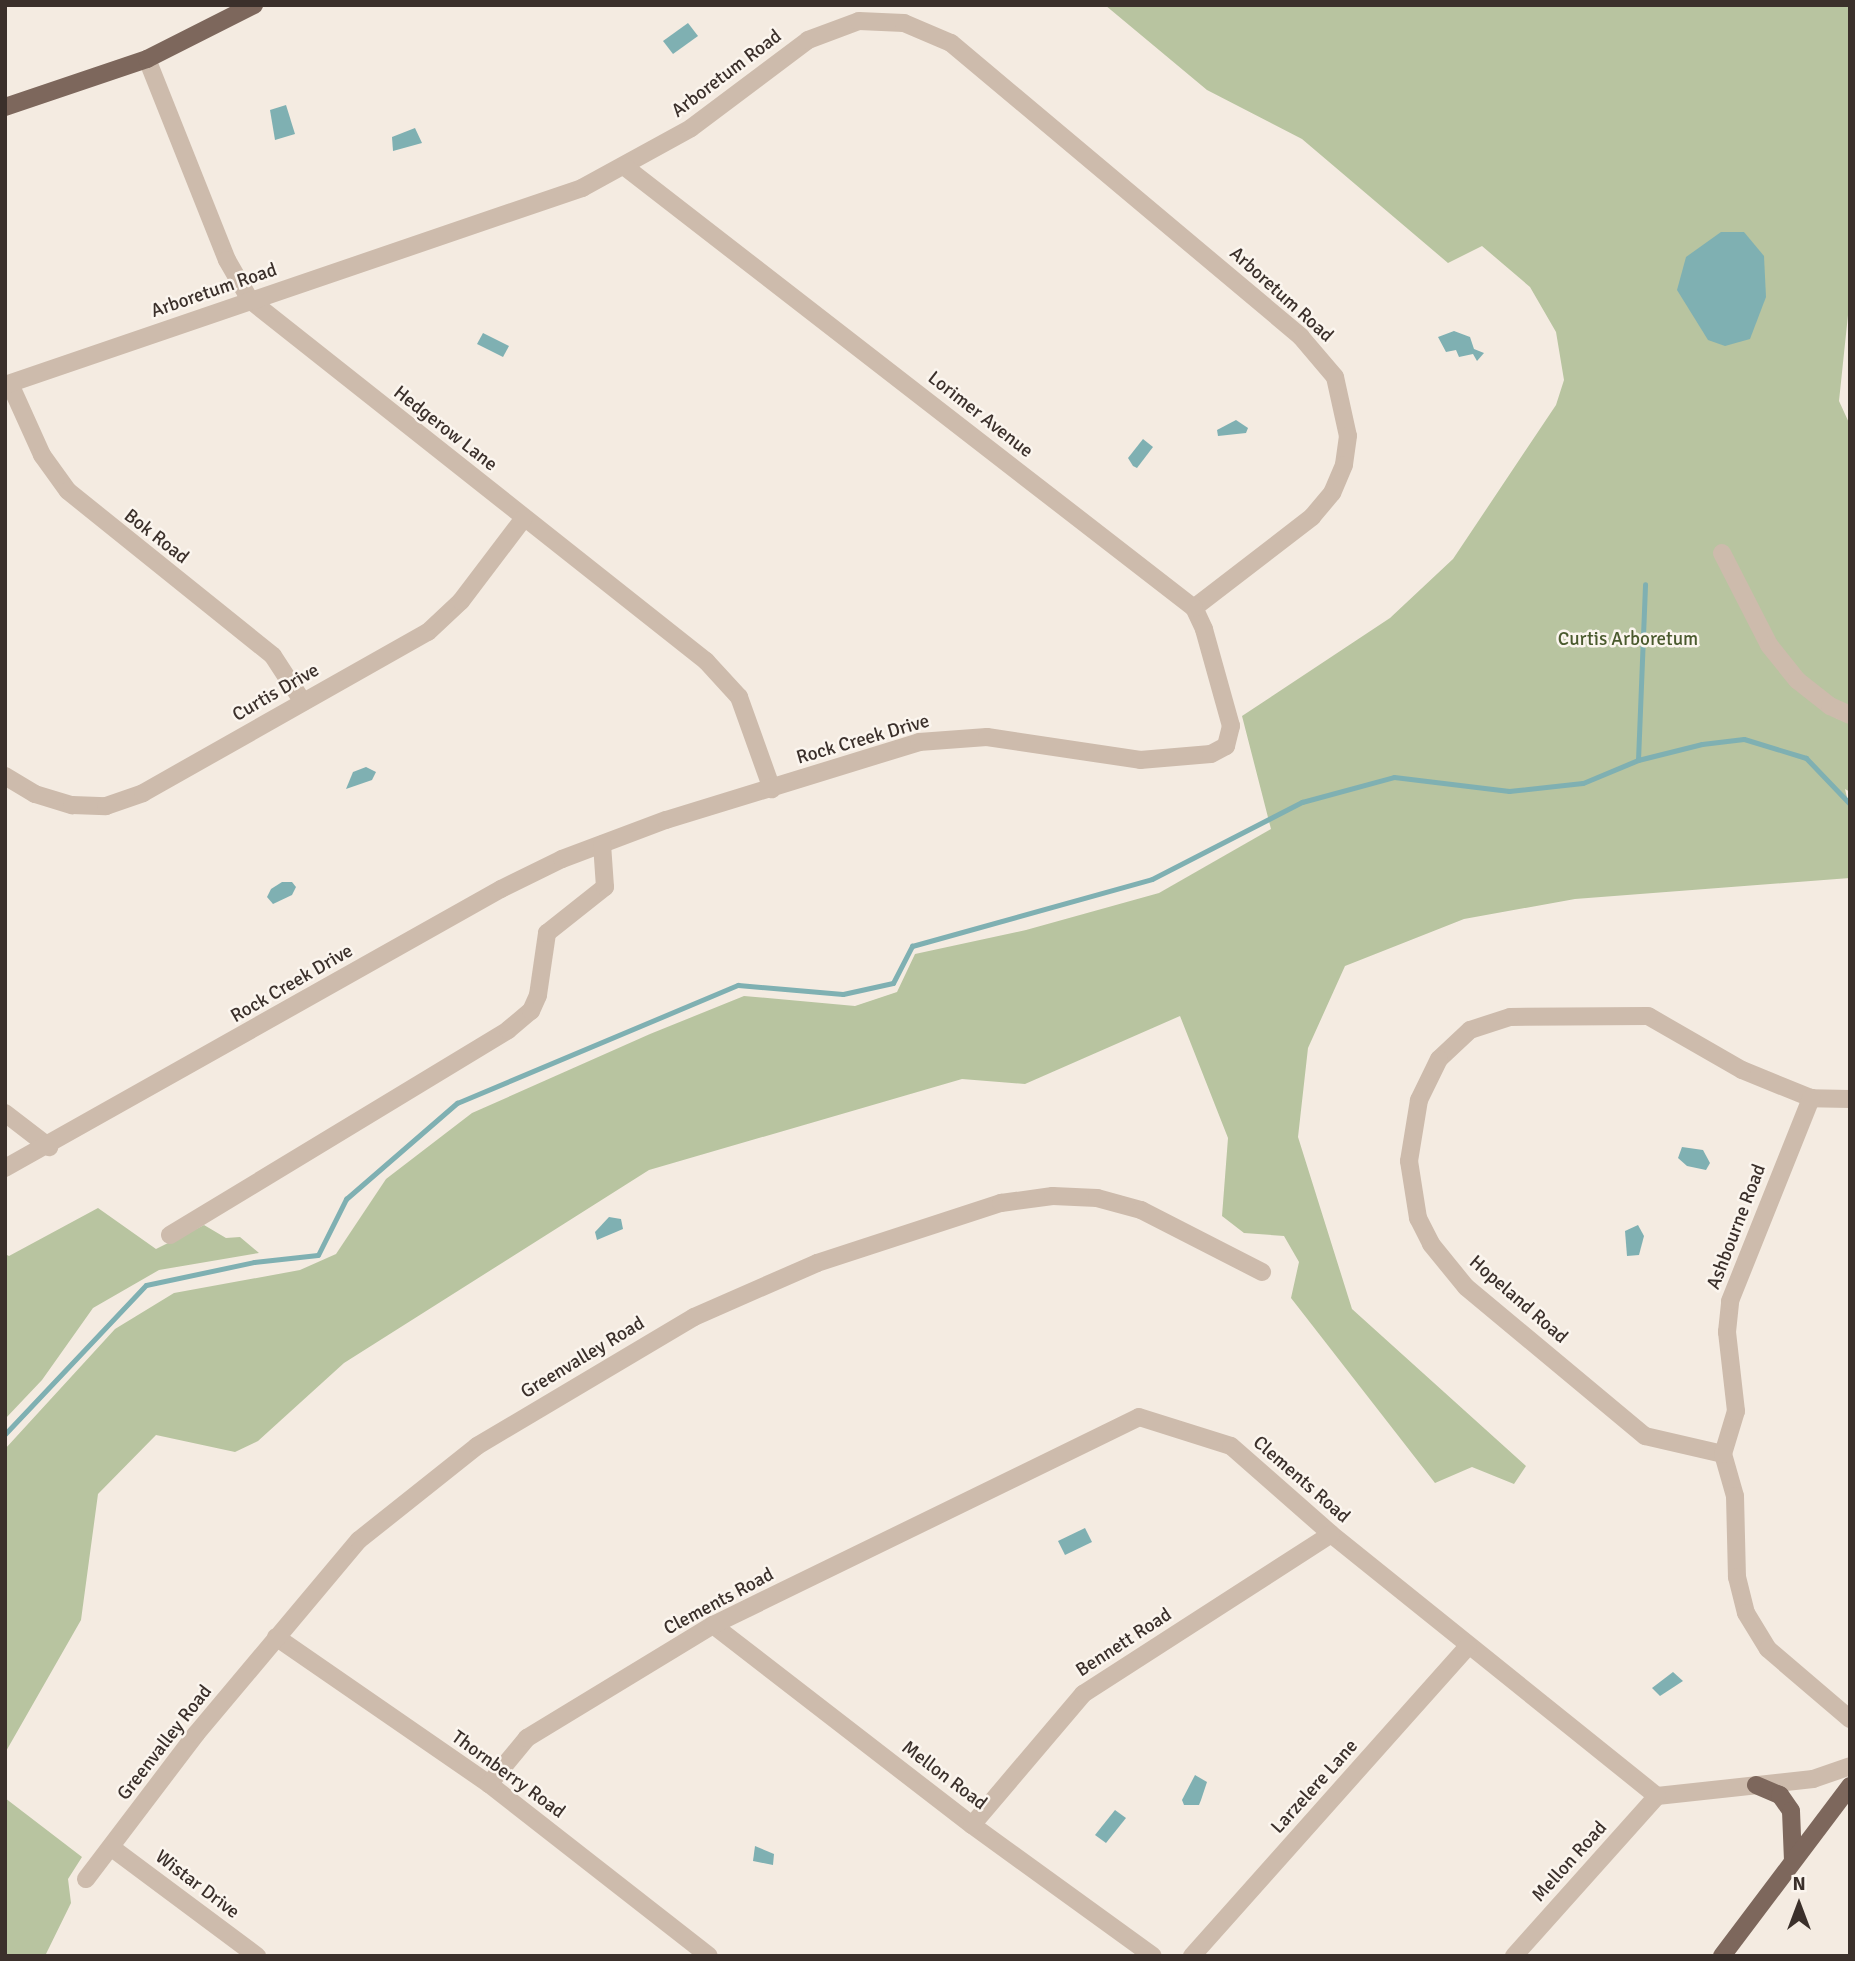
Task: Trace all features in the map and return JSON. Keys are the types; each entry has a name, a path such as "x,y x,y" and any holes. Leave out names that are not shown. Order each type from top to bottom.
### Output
{"main road":[{"path":"5,107 147,59 254,5"},
{"path":"1756,1785 1780,1795 1791,1811 1793,1861"},
{"path":"1723,1956 1850,1786"}],"street":[{"name":"Arboretum Road","path":"8,385 582,188 691,128 807,40 859,21 904,23 951,43 1301,337 1335,377 1348,436 1344,465 1332,493 1312,517 1194,608"},
{"name":"Hedgerow Lane","path":"147,59 227,260 250,300 718,673 743,705 772,789"},
{"name":"Lorimer Avenue","path":"625,166 1194,608 1205,629 1231,726 1226,746"},
{"name":"Bok Road","path":"8,385 42,455 68,491 273,656 303,702"},
{"name":"Curtis Drive","path":"5,776 55,803 106,806 122,803 441,622 524,518"},
{"path":"1721,553 1769,645 1797,680 1830,706 1850,715"},
{"name":"Rock Creek Drive","path":"5,1168 49,1147 501,889 602,844 885,752 951,738 1040,743 1140,760 1211,754 1226,746"},
{"path":"170,1235 508,1030 531,1011 538,995 547,933 606,887 602,844"},
{"name":"Hopeland Road","path":"1723,1454 1645,1436 1457,1277 1431,1244 1410,1191 1409,1143 1415,1114 1424,1087 1448,1048 1483,1024 1524,1015 1648,1016 1742,1070 1811,1098"},
{"path":"1811,1098 1850,1099"},
{"name":"Ashbourne Road","path":"1723,1454 1736,1411 1727,1332 1730,1301 1811,1098"},
{"path":"5,1113 49,1147"},
{"name":"Greenvalley Road","path":"86,1879 276,1637 359,1540 436,1474 694,1317 817,1263 1001,1203 1077,1196 1140,1210 1262,1272"},
{"name":"Clements Road","path":"489,1784 527,1738 713,1625 1139,1417 1231,1446 1331,1534 1657,1796"},
{"path":"1723,1454 1735,1496 1741,1601 1752,1626 1768,1649 1850,1719"},
{"name":"Bennett Road","path":"972,1825 1083,1694 1331,1534"},
{"name":"Mellon Road","path":"713,1625 972,1825 1153,1956"},
{"name":"Thornberry Road","path":"276,1637 489,1784 709,1956"},
{"name":"Larzelere Lane","path":"1192,1956 1468,1646"},
{"path":"1657,1796 1813,1779 1850,1766"},
{"name":"Mellon Road","path":"1514,1956 1657,1796"},
{"name":"Wistar Drive","path":"112,1848 257,1956"}],"green space":[{"name":"Curtis Arboretum","path":"1105,5 1850,5 1850,296 1839,401 1850,425 1850,706 1836,718 1850,724 1850,792 1845,789 1850,810 1850,878 1575,899 1464,919 1345,966 1308,1048 1298,1137 1352,1309 1526,1466 1514,1484 1472,1467 1435,1483 1291,1298 1299,1262 1284,1236 1244,1233 1222,1216 1228,1138 1180,1016 1025,1084 962,1079 649,1170 344,1363 258,1441 235,1452 156,1435 98,1494 81,1620 5,1753 5,1449 115,1329 174,1293 300,1270 336,1254 386,1179 472,1113 650,1034 744,996 855,1006 897,992 915,954 1026,930 1159,893 1271,829 1242,716 1390,618 1453,559 1556,405 1564,380 1556,332 1530,287 1482,246 1448,263 1302,139 1207,90"},
{"path":"98,1208 156,1249 204,1225 226,1238 240,1237 259,1253 159,1270 93,1308 42,1380 5,1419 5,1254 9,1256"},
{"path":"5,1798 82,1857 68,1879 71,1903 45,1956 5,1956"}],"water":[{"path":"688,23 698,36 673,54 663,41"},
{"path":"286,105 295,134 275,140 270,110"},
{"path":"415,128 422,143 393,151 392,137"},
{"path":"1721,232 1744,232 1764,256 1766,297 1750,339 1725,346 1708,340 1677,290 1686,257"},
{"path":"1454,331 1470,337 1474,349 1484,353 1477,361 1473,354 1459,357 1456,350 1446,352 1438,337"},
{"path":"483,333 509,346 503,357 477,344"},
{"path":"1236,420 1248,428 1246,433 1218,436 1217,430"},
{"path":"1143,439 1153,447 1137,468 1128,458"},
{"path":"366,767 376,772 372,780 346,789 353,772"},
{"path":"282,882 292,882 296,887 292,895 273,904 267,897 271,889"},
{"path":"1682,1147 1703,1150 1710,1163 1706,1170 1687,1166 1678,1158"},
{"path":"609,1217 621,1219 623,1229 597,1240 595,1232"},
{"path":"1638,1225 1644,1236 1639,1255 1627,1256 1625,1231"},
{"path":"1085,1528 1092,1542 1065,1555 1058,1541"},
{"path":"1673,1672 1683,1681 1660,1696 1652,1688"},
{"path":"1195,1775 1207,1782 1201,1800 1199,1805 1184,1805 1182,1800"},
{"path":"1115,1810 1126,1818 1106,1843 1095,1835"},
{"path":"755,1846 774,1854 773,1865 753,1861"}],"waterway":[{"path":"1638,760 1645,584"},
{"path":"5,1434 146,1285 254,1262 318,1255 346,1199 457,1103 738,985 843,994 893,983 912,946 1152,879 1302,802 1394,777 1509,791 1583,783 1638,760 1702,744 1744,739 1806,758 1850,804"}]}
